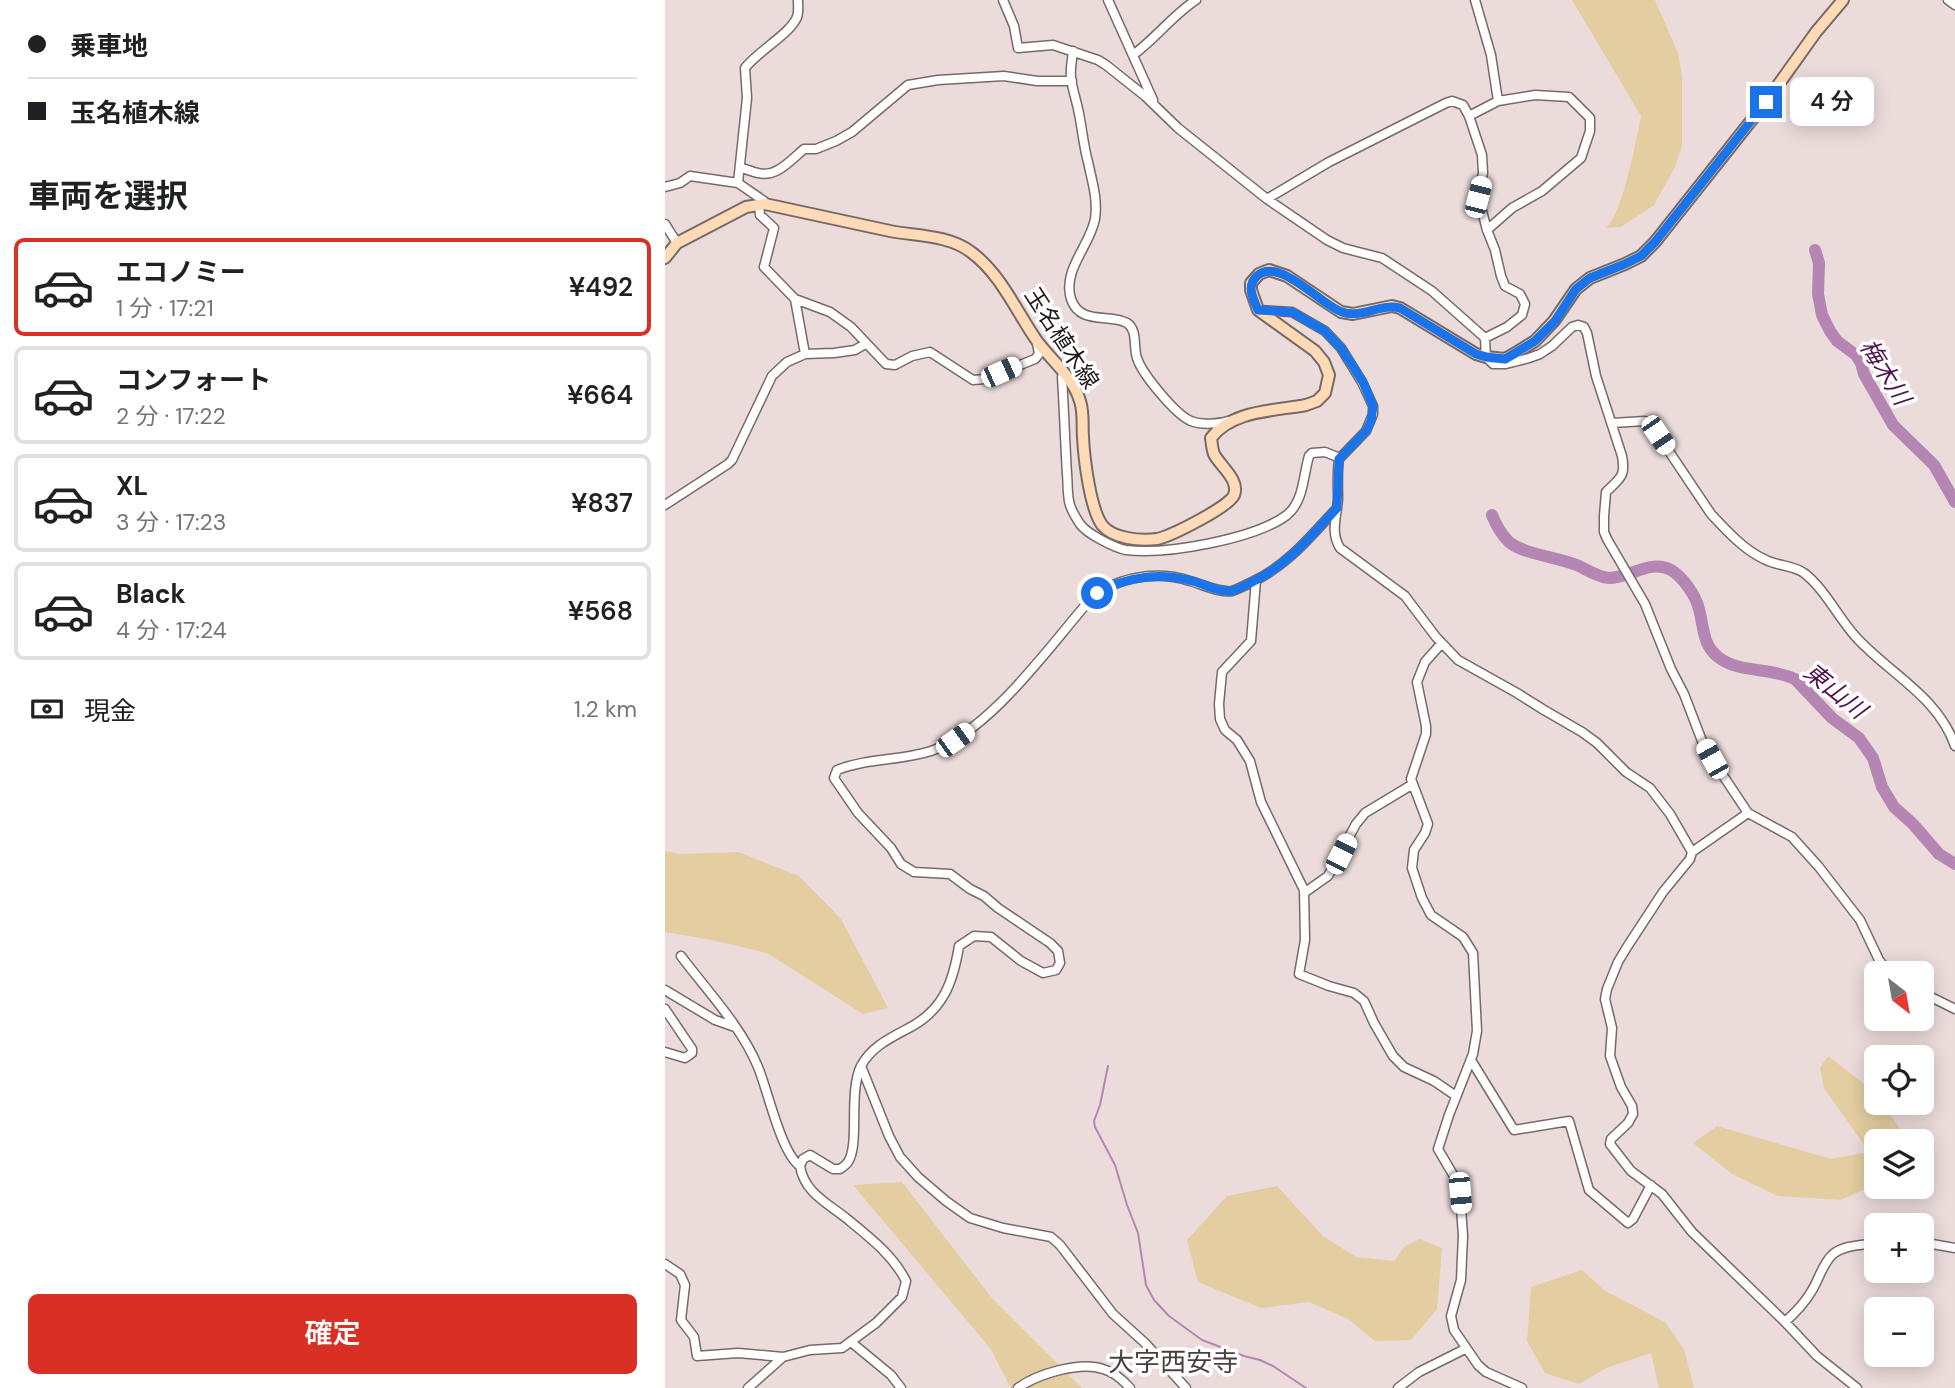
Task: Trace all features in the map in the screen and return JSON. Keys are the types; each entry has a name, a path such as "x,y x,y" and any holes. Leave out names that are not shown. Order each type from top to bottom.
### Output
{"main road":[{"path":"1235,418 1317,401 1325,393 1328,384 1329,375 1324,362 1315,351 1258,310 1251,283 1259,274 1269,270 1287,276 1341,312 1353,314 1392,306 1400,308 1476,354 1486,357 1505,359 1535,341 1555,321 1576,289 1590,278 1641,256 1655,242 1843,0"},
{"path":"665,258 677,243 745,207 762,204"},
{"name":"玉名植木線","path":"762,204 956,243 985,264 1079,396 1083,412 1085,467 1094,506 1102,525 1114,535 1156,539 1187,527 1230,501 1235,494 1235,486 1215,456 1211,438 1218,429 1235,418"}],"street":[{"path":"738,183 747,98 745,68 796,19 798,0"},
{"path":"1003,0 1014,26 1018,48 1053,45 1106,65 1178,128 1267,199 1327,240 1343,248 1382,258 1432,291 1485,338 1486,357 1493,364 1506,364 1541,354 1572,327 1584,327 1625,469 1606,492 1604,532 1645,604 1702,741 1748,813 1792,837 1819,867 1860,920 1880,961"},
{"path":"1108,0 1155,106"},
{"path":"1133,55 1176,14 1196,0"},
{"path":"1475,0 1491,55 1498,101"},
{"path":"1948,0 1955,5"},
{"path":"1073,51 1072,81 1094,187 1095,221 1072,270 1069,287 1072,301 1083,314 1126,322 1133,330 1136,357 1143,369 1160,394 1191,421 1223,423 1235,418"},
{"path":"741,168 769,174 804,149 816,149 836,141 852,132 908,85 938,80 1004,76 1037,81 1072,81"},
{"path":"1469,116 1498,101 1535,95 1569,97 1590,118 1590,131 1581,158 1542,191 1512,208 1487,230"},
{"path":"1267,199 1329,162 1446,103 1452,101 1463,105 1482,155 1483,173 1478,197 1501,276 1505,286 1520,294 1525,304 1522,315 1507,327 1485,338"},
{"path":"665,187 696,176 738,183 764,201 760,215 774,228 764,267 795,299 830,312 851,327 885,364 895,365 912,356 930,352 973,380 985,379 1035,359 1039,354 1037,340"},
{"path":"665,224 677,243"},
{"path":"795,299 805,354"},
{"path":"1258,310 1292,312 1325,331 1341,348 1363,382 1373,406 1373,414 1366,431 1340,458 1338,466 1335,535 1340,548 1405,596 1450,653 1597,743 1626,772 1644,783 1657,795 1692,852"},
{"path":"665,505 732,460 772,376 787,362 805,354 855,350 865,344"},
{"path":"1064,372 1062,377 1070,506 1087,532 1124,550 1182,548 1249,533 1267,526 1288,514 1296,505 1312,453 1325,452 1340,458"},
{"path":"1612,423 1645,421 1658,435 1711,514 1762,559 1801,570 1812,579 1857,638 1895,670 1930,705 1951,733 1955,747"},
{"path":"665,1264 680,1274 685,1284 681,1320 694,1337 697,1356 738,1353 783,1357 810,1350 842,1348 876,1323 902,1297 906,1281 900,1268 887,1253 814,1195 801,1177 800,1166 803,1159 810,1155 833,1169 840,1169 849,1161 852,1150 854,1087 861,1066 878,1046 928,1015 945,996 954,973 959,946 974,936 991,937 1021,961 1043,972 1056,970 1060,963 1058,951 1050,943 950,874 914,872 901,864 891,848 858,813 834,778 837,770 851,764 905,758 955,740 993,710 1089,601 1113,584 1165,577 1232,591 1269,573 1288,560 1337,508"},
{"path":"1256,580 1251,642 1222,672 1220,719 1249,761 1261,802 1304,890 1305,940 1299,974 1354,993 1364,1001 1393,1056 1404,1067 1434,1080 1456,1096"},
{"path":"1441,644 1425,662 1417,682 1425,713 1426,734 1411,779 1428,824 1414,850 1412,868 1417,886 1431,915 1463,937 1473,953 1478,1031 1471,1059 1438,1143 1438,1149 1455,1178 1460,1193 1463,1236 1461,1280 1451,1316 1454,1330 1478,1365 1486,1372 1522,1388"},
{"path":"1304,893 1328,876 1356,824 1365,813 1413,785"},
{"path":"1748,813 1692,852 1690,859 1663,892 1627,947 1611,978 1605,999 1612,1028 1610,1056 1633,1114 1628,1123 1611,1139 1610,1144 1631,1171 1662,1194 1697,1237 1826,1365 1857,1388"},
{"path":"681,956 717,1000 756,1063 786,1147 793,1161 800,1166"},
{"path":"665,989 715,1020 735,1027"},
{"path":"1934,998 1955,1009"},
{"path":"665,1009 692,1049 692,1054 685,1058 665,1052"},
{"path":"1471,1059 1514,1130 1569,1121 1589,1190 1628,1223 1633,1219 1651,1185"},
{"path":"861,1066 889,1136 901,1157 918,1177 970,1218 1003,1228 1051,1237 1061,1245 1113,1314 1186,1388"},
{"path":"1934,1244 1955,1248"},
{"path":"1785,1322 1811,1292 1824,1265 1834,1254 1864,1245"},
{"path":"851,1342 891,1375 901,1388"},
{"path":"1398,1388 1419,1372 1465,1349"},
{"path":"748,1388 783,1357"},
{"path":"1019,1388 1039,1375 1098,1367 1107,1370 1130,1388"}],"shaded area":[{"path":"1572,0 1655,0 1678,53 1682,76 1682,146 1675,167 1654,205 1621,227 1606,228 1623,193 1641,116"},
{"path":"665,851 680,854 738,852 799,876 841,919 888,1008 863,1014 767,953 665,932"},
{"path":"1828,1056 1864,1084 1864,1115 1891,1115 1900,1129 1864,1129 1864,1145 1824,1088 1820,1068"},
{"path":"1717,1126 1831,1159 1864,1153 1864,1189 1841,1200 1778,1196 1732,1174 1693,1143"},
{"path":"902,1182 991,1297 1082,1388 1011,1388 990,1348 853,1185"},
{"path":"1277,1186 1323,1236 1356,1257 1394,1261 1405,1246 1420,1239 1442,1248 1437,1309 1411,1340 1375,1341 1348,1319 1309,1302 1261,1308 1198,1282 1187,1240 1227,1196"},
{"path":"1582,1270 1605,1291 1665,1322 1684,1349 1694,1388 1659,1388 1651,1353 1606,1368 1579,1384 1545,1373 1527,1341 1531,1287"}],"waterway":[{"name":"梅木川","path":"1815,250 1819,263 1818,294 1822,315 1830,331 1837,341 1856,355 1893,425 1934,465 1955,502"},
{"name":"東山川","path":"1492,515 1504,536 1516,546 1571,563 1601,576 1617,577 1655,567 1663,567 1676,573 1695,598 1706,641 1713,652 1736,666 1795,679 1832,718 1859,738 1873,758 1882,787 1894,807 1939,854 1955,864"},
{"path":"1108,1066 1094,1121 1095,1127 1115,1165 1138,1233 1146,1285 1154,1300 1169,1316 1202,1340 1260,1360 1306,1388"}],"district":[{"name":"大字西安寺","path":"1173,1362"}],"route":[{"path":"1097,593 1121,581 1152,577 1184,579 1232,591 1269,573 1288,560 1337,508 1339,459 1366,431 1374,409 1350,360 1325,331 1292,312 1258,310 1251,283 1259,274 1269,270 1287,276 1341,312 1353,314 1392,306 1400,308 1476,354 1505,359 1535,341 1555,321 1576,289 1590,278 1641,256 1766,102"}]}
